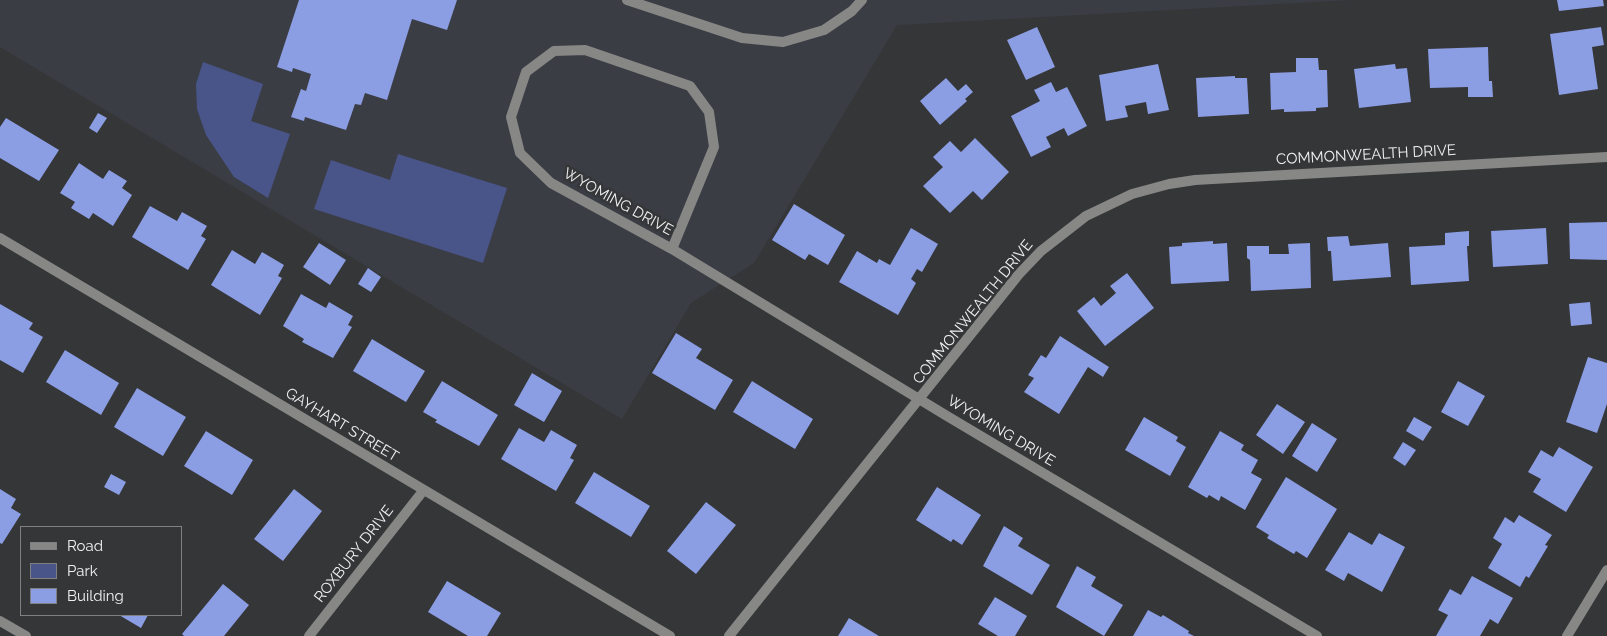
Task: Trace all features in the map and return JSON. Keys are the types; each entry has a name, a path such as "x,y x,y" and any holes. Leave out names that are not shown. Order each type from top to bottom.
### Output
{"street":[{"path":"627,0 742,38 783,42 824,30 852,11 862,0"},
{"name":"WYOMING DRIVE","path":"672,249 714,147 709,112 690,86 585,50 554,51 526,72 511,116 520,153 551,183 672,249 920,400 1317,636"},
{"name":"COMMONWEALTH DRIVE","path":"728,636 1020,274 1041,251 1086,216 1132,194 1169,184 1195,180 1607,157"},
{"name":"GAYHART STREET","path":"0,238 670,636"},
{"name":"ROXBURY DRIVE","path":"309,636 423,491"},
{"path":"1568,636 1607,570"},
{"path":"0,621 26,636"}],"shaded area":[{"path":"0,0 1352,0 897,25 754,263 691,303 622,419 0,47"}],"green space":[{"path":"203,62 263,84 251,121 290,134 268,198 234,177 206,135 197,109 196,84"},
{"path":"398,154 507,188 483,263 314,209 331,160 390,180"}],"building":[{"path":"299,0 457,0 447,30 412,19 387,100 365,93 361,105 355,104 346,130 305,117 304,121 291,117 301,89 306,91 311,74 293,68 292,72 277,67"},
{"path":"1557,0 1603,0 1604,6 1559,11"},
{"path":"1037,27 1055,67 1026,80 1007,40"},
{"path":"1601,27 1604,45 1592,47 1598,89 1559,95 1550,34"},
{"path":"1488,47 1489,81 1492,81 1493,97 1468,97 1468,87 1430,88 1428,49"},
{"path":"1296,58 1318,58 1319,70 1327,70 1328,107 1316,108 1316,111 1284,112 1284,109 1271,110 1270,73 1296,72"},
{"path":"1158,64 1169,110 1148,114 1146,102 1125,106 1128,117 1106,121 1099,75"},
{"path":"1395,64 1396,69 1407,68 1411,102 1359,108 1354,69"},
{"path":"1235,76 1235,78 1247,78 1249,114 1198,117 1196,78"},
{"path":"946,78 958,91 966,84 973,92 965,99 967,101 940,125 920,101"},
{"path":"1051,82 1056,92 1067,87 1087,126 1068,136 1064,128 1046,137 1051,147 1031,157 1011,116 1040,101 1034,90"},
{"path":"98,113 107,118 97,133 89,128"},
{"path":"6,118 59,150 39,181 0,158 0,127"},
{"path":"975,138 1009,172 982,200 973,191 950,213 923,186 943,167 933,157 950,141 961,152"},
{"path":"79,163 103,179 109,170 127,181 122,188 132,195 113,226 93,213 89,219 71,208 75,202 60,193"},
{"path":"794,204 845,235 828,265 809,254 805,260 772,240"},
{"path":"150,206 177,221 182,212 207,226 201,236 206,239 188,270 132,237"},
{"path":"1607,222 1607,260 1570,259 1569,223"},
{"path":"911,228 938,244 922,272 917,269 911,279 916,283 898,315 839,282 857,251 877,263 879,259 890,265"},
{"path":"1546,228 1548,264 1493,267 1491,231"},
{"path":"1469,231 1469,246 1467,246 1469,281 1411,285 1409,247 1445,245 1445,233"},
{"path":"1348,236 1350,246 1388,243 1391,277 1333,281 1331,251 1328,251 1327,237"},
{"path":"1213,241 1213,244 1227,243 1229,281 1171,284 1169,247 1182,246 1182,243"},
{"path":"319,243 346,260 330,285 303,267"},
{"path":"1310,243 1311,288 1251,291 1250,260 1247,258 1247,246 1269,246 1269,254 1289,254 1288,244"},
{"path":"232,250 255,264 262,252 284,265 278,276 282,278 260,315 211,285"},
{"path":"368,268 381,277 371,292 358,284"},
{"path":"1127,273 1154,308 1105,346 1077,311 1094,297 1101,306 1116,293 1110,286"},
{"path":"301,294 326,308 329,302 353,316 348,325 352,327 333,358 302,342 304,339 283,326"},
{"path":"1590,302 1592,324 1571,326 1569,304"},
{"path":"0,304 33,323 29,329 43,337 23,373 0,360"},
{"path":"676,333 702,349 696,358 733,380 715,410 652,373"},
{"path":"1060,336 1109,367 1103,377 1088,367 1059,414 1024,392 1034,378 1028,375 1041,355 1046,358"},
{"path":"372,339 425,371 406,402 353,371"},
{"path":"65,350 119,383 101,415 46,382"},
{"path":"1588,357 1607,363 1607,404 1597,433 1566,422"},
{"path":"532,373 562,391 544,422 514,405"},
{"path":"442,381 498,415 479,446 435,422 437,420 423,412"},
{"path":"752,381 813,419 795,449 733,412"},
{"path":"1458,381 1485,396 1468,426 1441,412"},
{"path":"137,388 186,417 163,456 114,427"},
{"path":"1277,404 1305,422 1283,454 1256,435"},
{"path":"1144,417 1178,437 1176,441 1186,447 1170,476 1125,450"},
{"path":"1414,417 1432,427 1423,441 1406,431"},
{"path":"1312,423 1337,439 1317,472 1292,456"},
{"path":"519,428 544,442 551,430 577,445 570,458 574,460 556,491 501,459"},
{"path":"206,431 253,460 232,495 184,466"},
{"path":"1220,431 1244,445 1241,450 1258,460 1251,473 1262,479 1245,510 1221,496 1219,501 1209,495 1207,498 1188,487"},
{"path":"1403,442 1416,450 1405,466 1393,458"},
{"path":"1559,447 1593,467 1566,512 1533,492 1541,479 1528,472 1541,450 1553,457"},
{"path":"594,472 650,506 631,537 575,503"},
{"path":"111,474 126,482 119,495 104,487"},
{"path":"1286,477 1337,509 1307,558 1296,551 1294,554 1267,538 1269,535 1256,527"},
{"path":"937,487 981,515 962,545 953,539 951,542 916,520"},
{"path":"0,489 16,499 11,508 21,514 2,544 0,543"},
{"path":"294,489 322,511 283,561 254,539"},
{"path":"706,502 736,525 696,574 667,551"},
{"path":"1519,515 1552,535 1545,545 1548,546 1529,578 1526,576 1520,587 1488,568 1502,544 1493,538 1505,517 1514,523"},
{"path":"1004,526 1023,538 1018,546 1050,565 1032,595 983,566"},
{"path":"1349,532 1372,545 1379,533 1405,547 1382,592 1348,573 1344,581 1325,570"},
{"path":"1077,566 1096,577 1091,586 1123,605 1104,636 1056,607"},
{"path":"1472,576 1513,598 1498,624 1490,619 1480,636 1436,636 1448,615 1438,610 1450,589 1461,595"},
{"path":"447,581 501,613 487,636 468,636 428,612"},
{"path":"223,584 249,605 224,636 184,636 182,634"},
{"path":"995,597 1027,616 1015,636 998,636 978,624"},
{"path":"1148,610 1161,617 1163,615 1194,636 1133,636"},
{"path":"121,616 147,616 141,628"},
{"path":"849,618 879,636 838,636"}]}
